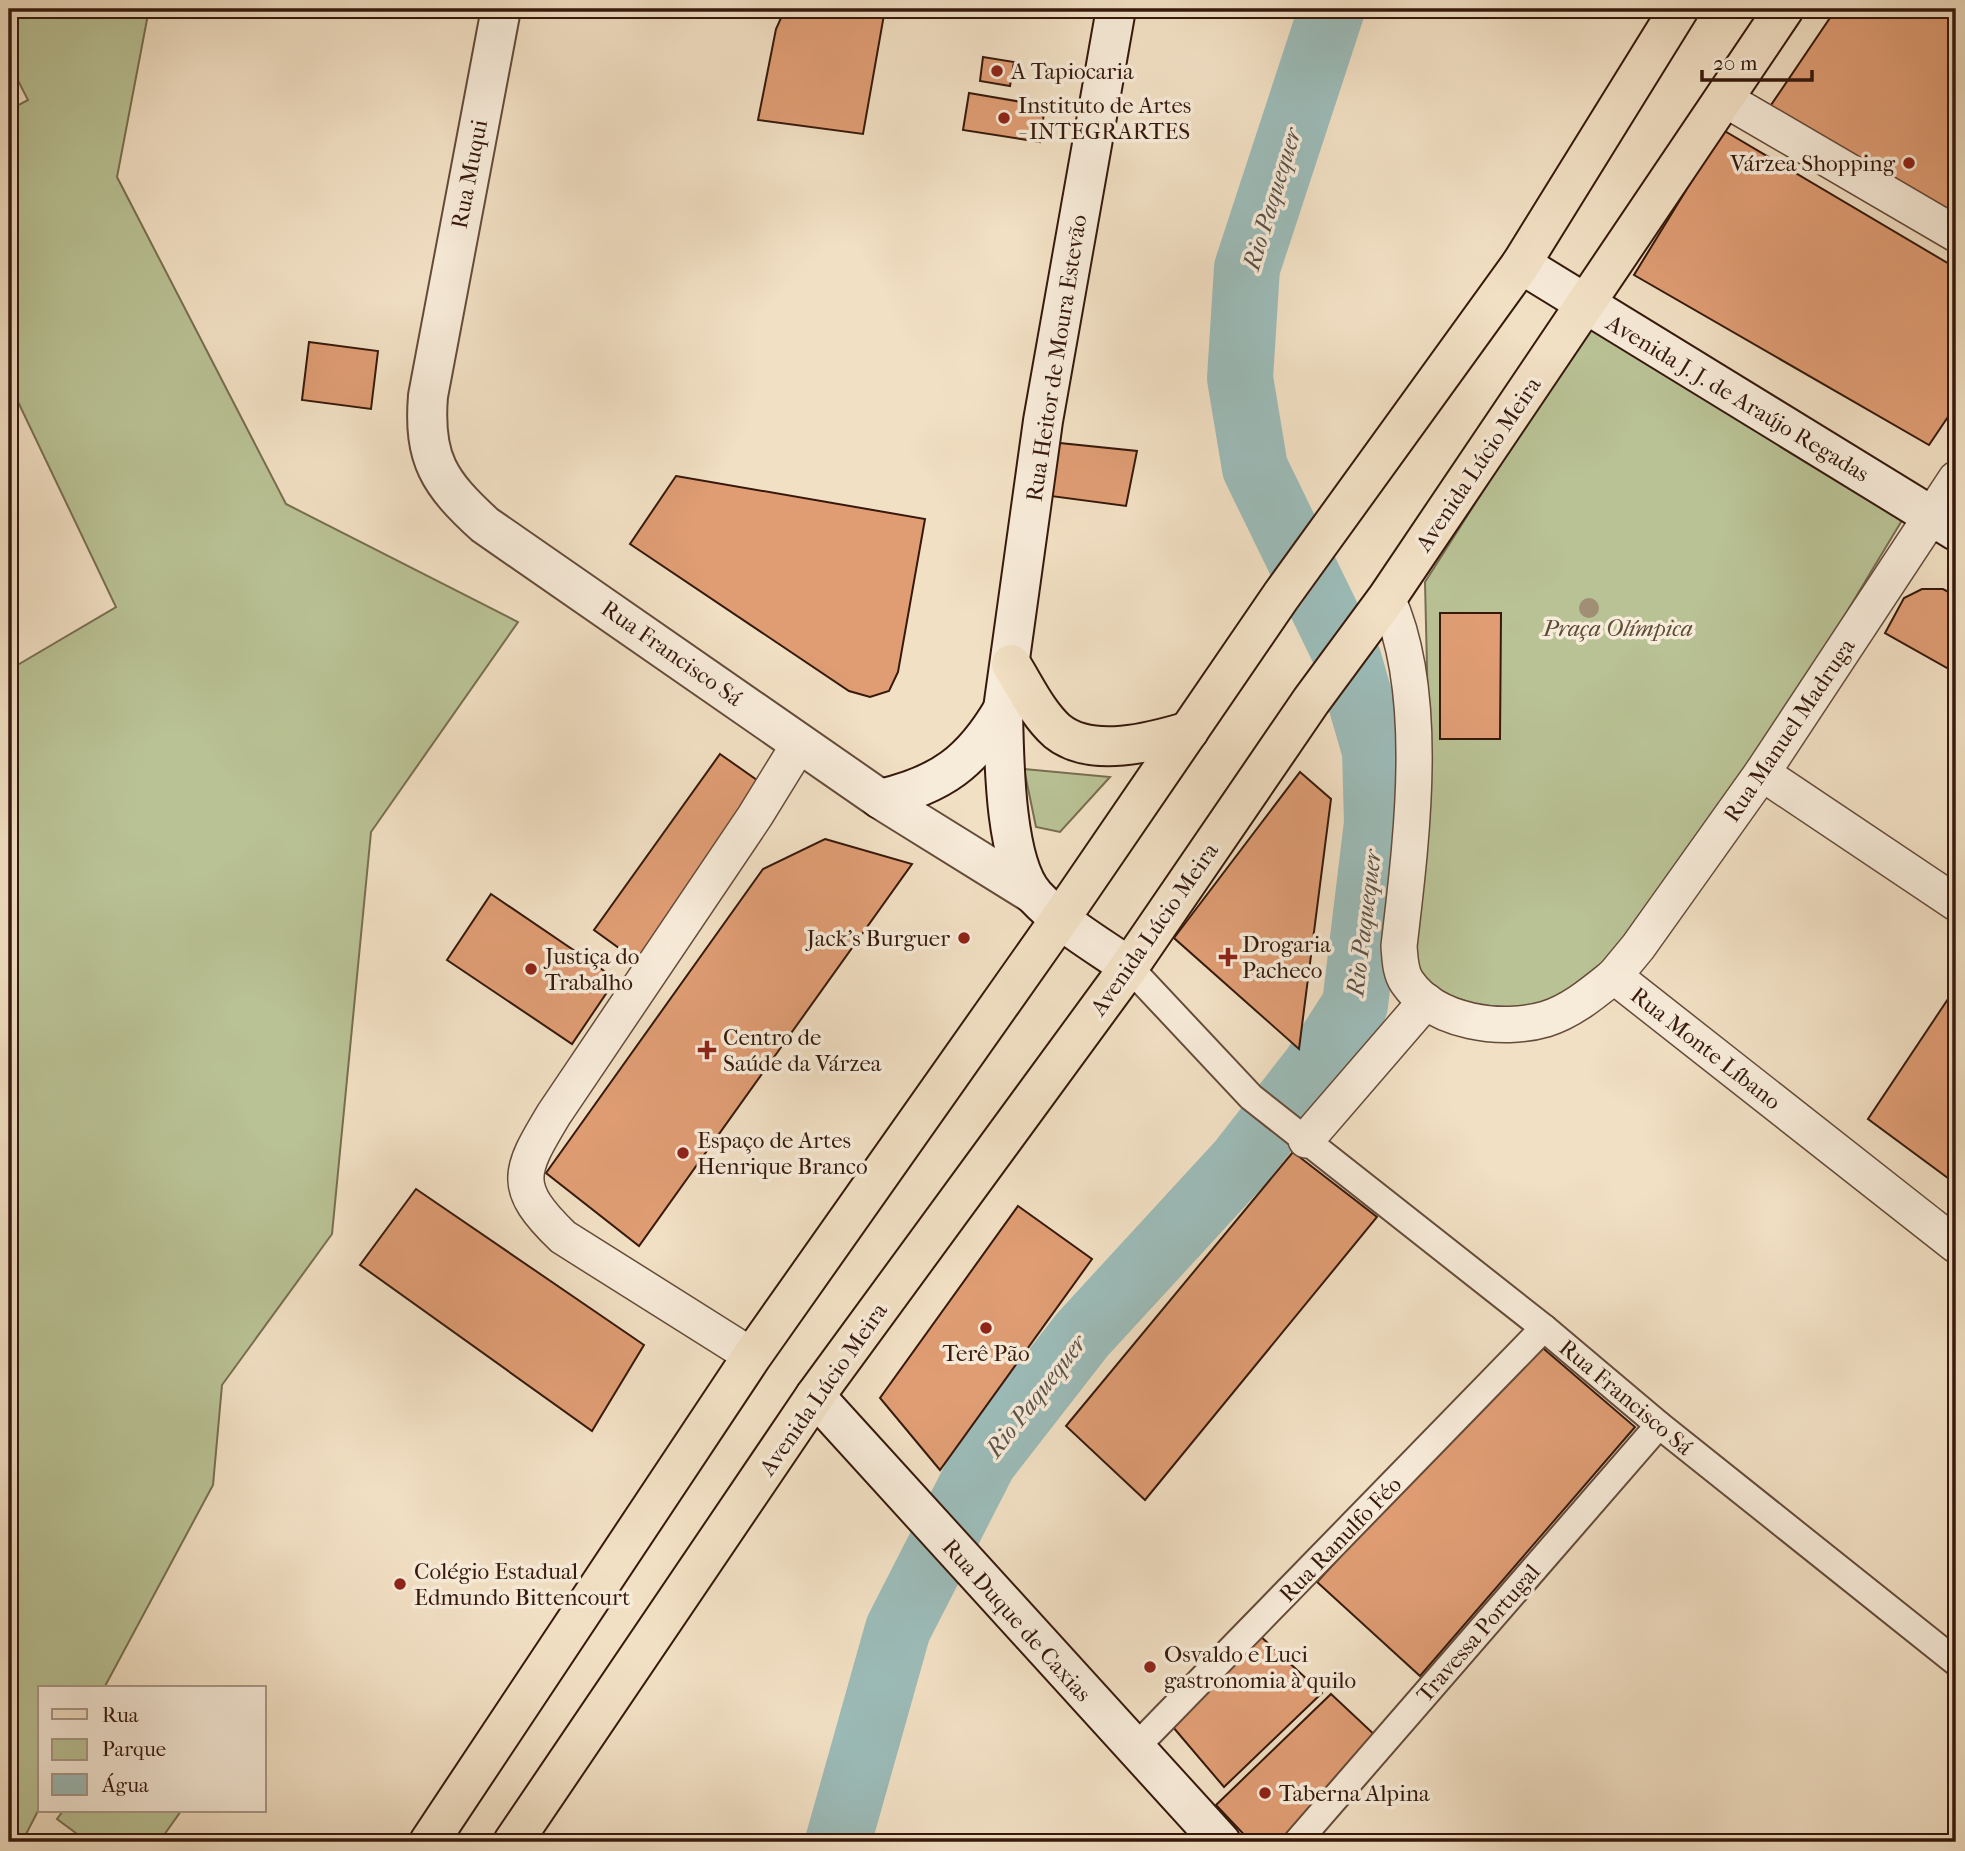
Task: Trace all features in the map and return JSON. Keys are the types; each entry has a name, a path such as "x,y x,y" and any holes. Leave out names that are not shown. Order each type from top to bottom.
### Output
{"main road":[{"name":"Rua Muqui","path":"437,339 501,9"},
{"name":"Rua Heitor de Moura Estevão","path":"1003,709 1043,421 1116,9"},
{"path":"429,1842 1047,907 1189,731 1338,515 1521,264 1679,9"},
{"name":"Avenida Lúcio Meira","path":"513,1842 815,1396 1129,967 1311,701 1377,611 1587,305 1784,9"},
{"name":"Avenida J. J. de Araújo Regadas","path":"1521,264 1944,523"},
{"name":"Rua Francisco Sá","path":"437,339 425,431 433,460 450,494 485,525 880,799 1047,907 1129,967"},
{"path":"1011,664 1059,733 1082,742 1128,744 1163,739 1189,731"},
{"path":"1003,709 1005,772 1014,844 1021,872 1047,907"},
{"path":"880,799 933,783 959,766 979,747 1003,709"},
{"name":"Rua Duque de Caxias","path":"815,1396 1221,1842"}],"street":[{"path":"1723,98 1956,234"},
{"name":"Rua Manuel Madruga","path":"1614,975 1944,523 1956,479"},
{"name":"Rua Monte Líbano","path":"1377,611 1399,630 1407,667 1413,748 1410,829 1399,946 1401,967 1407,982 1426,1001 1467,1019 1508,1025 1547,1019 1585,999 1614,975 1956,1245"},
{"path":"752,1356 563,1237 538,1212 526,1191 526,1173 531,1152 554,1114 755,816 800,743"},
{"path":"1762,773 1956,903"},
{"name":"Rua Francisco Sá","path":"1129,967 1251,1097 1544,1328 1658,1424 1956,1662"},
{"path":"1301,1136 1426,1001"},
{"name":"Rua Ranulfo Féo","path":"1135,1748 1544,1328"},
{"name":"Travessa Portugal","path":"1297,1842 1658,1424"}],"green space":[{"path":"9,9 149,9 117,177 286,504 518,622 371,832 332,1234 222,1385 213,1485 105,1686 38,1686 38,1811 22,1842 9,1842 9,670 116,607 9,383 9,110 28,100 9,63"},
{"name":"Praça Olímpica","path":"1592,320 1904,517 1757,761 1607,972 1521,1016 1429,991 1404,951 1428,711 1425,582"},
{"path":"1024,769 1110,777 1060,832 1036,827"},
{"path":"62,1812 180,1812 159,1842 88,1842 57,1819"}],"water":[{"path":"910,1578 932,1604 854,1842 821,1842 851,1744"}],"building":[{"path":"785,9 885,9 863,134 758,120 776,29"},
{"name":"Várzea Shopping","path":"1836,9 1919,9 1956,19 1956,214 1767,111"},
{"name":"A Tapiocaria","path":"983,57 1014,62 1010,86 980,81"},
{"name":"Instituto de Artes - INTEGRARTES","path":"969,93 1045,106 1040,142 963,130"},
{"path":"1723,130 1956,268 1956,405 1929,445 1634,275"},
{"path":"309,342 378,351 371,409 302,400"},
{"path":"1050,442 1137,451 1126,506 1043,495"},
{"path":"676,476 925,519 898,672 889,691 870,697 849,691 630,544"},
{"path":"1922,589 1943,589 1956,596 1956,673 1885,633 1904,598"},
{"path":"1440,613 1501,613 1500,739 1440,739"},
{"path":"720,754 764,785 637,961 594,930"},
{"path":"1300,772 1331,799 1299,1049 1174,938"},
{"name":"Centro de Saúde da Várzea","path":"825,839 912,864 639,1246 546,1173 763,869"},
{"name":"Justiça do Trabalho","path":"491,894 616,979 572,1044 447,960"},
{"path":"1956,987 1956,1184 1868,1119"},
{"path":"1293,1152 1377,1217 1145,1500 1066,1426"},
{"path":"416,1189 644,1345 592,1431 360,1265"},
{"name":"Terê Pão","path":"1018,1206 1092,1259 940,1470 880,1398"},
{"path":"1537,1343 1635,1427 1420,1676 1317,1582"},
{"path":"1258,1634 1322,1693 1224,1787 1167,1720"},
{"path":"1331,1694 1378,1738 1288,1842 1251,1842 1216,1805"}],"waterway":[{"name":"Rio Paquequer","path":"838,1842 898,1629 984,1461 1082,1335 1241,1162 1315,1067 1355,1005 1377,823 1375,751 1349,661 1255,468 1240,378 1247,268 1332,9"}],"place":[{"name":"A Tapiocaria","path":"997,71"},
{"name":"Instituto de Artes - INTEGRARTES","path":"1004,118"},
{"name":"Várzea Shopping","path":"1909,163"},
{"name":"Jack's Burguer","path":"964,938"},
{"name":"Drogaria Pacheco","path":"1228,957"},
{"name":"Justiça do Trabalho","path":"531,969"},
{"name":"Centro de Saúde da Várzea","path":"707,1050"},
{"name":"Espaço de Artes Henrique Branco","path":"683,1153"},
{"name":"Terê Pão","path":"986,1328"},
{"name":"Colégio Estadual Edmundo Bittencourt","path":"400,1584"},
{"name":"Osvaldo e Luci gastronomia à quilo","path":"1150,1667"},
{"name":"Taberna Alpina","path":"1265,1793"}]}
